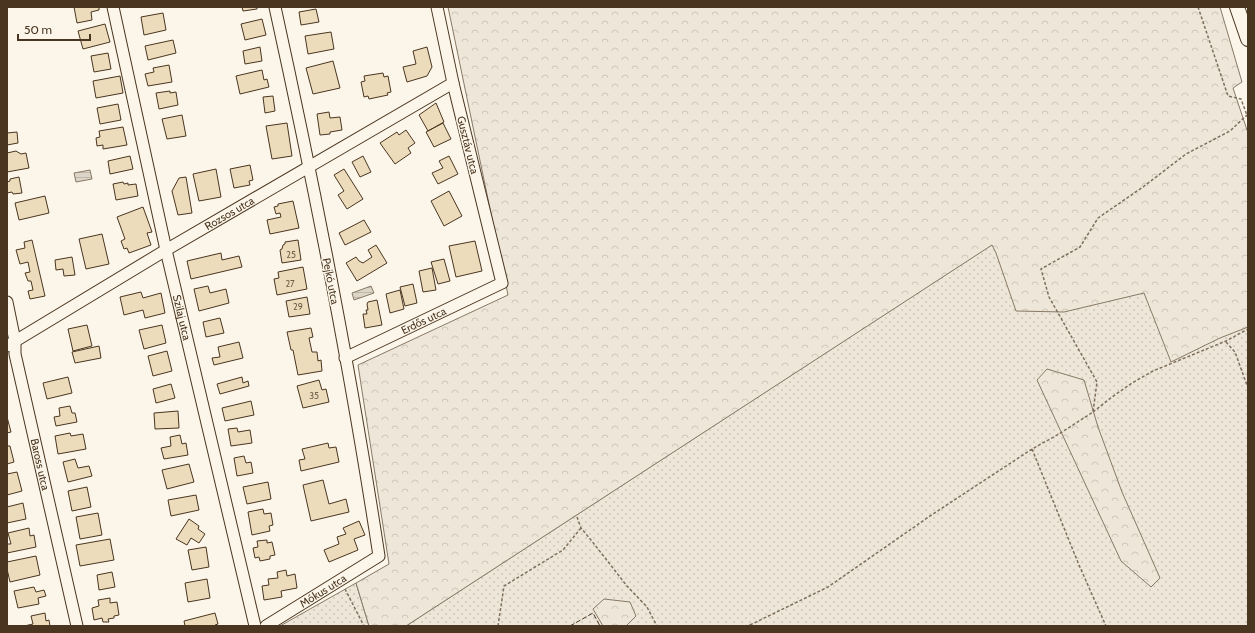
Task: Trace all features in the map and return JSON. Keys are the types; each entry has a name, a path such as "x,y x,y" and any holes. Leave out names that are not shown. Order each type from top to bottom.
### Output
{"main road":[{"path":"1237,7 1248,39"}],"street":[{"name":"Szilaj utca","path":"113,7 166,250 255,626"},
{"name":"Pejkó utca","path":"275,7 310,166 370,492 379,556"},
{"name":"Gusztáv utca","path":"437,7 453,83 502,283"},
{"name":"Rozsos utca","path":"11,344 166,250 453,83"},
{"name":"Erdős utca","path":"345,358 502,283"},
{"name":"Baross utca","path":"7,302 11,344 17,361 77,626"},
{"name":"Mókus utca","path":"266,626 379,556"}],"path":[{"path":"1198,7 1228,96 1241,99 1248,118"},
{"path":"1093,412 1097,382 1049,297 1041,268 1080,247 1098,218 1143,187 1186,154 1230,131 1247,115"},
{"path":"744,626 750,625 828,587 930,516 1032,449 1093,412 1132,383 1153,371 1226,341 1248,330"},
{"path":"1226,341 1236,352 1248,388"},
{"path":"1032,449 1079,565 1106,626"},
{"path":"577,517 581,528 647,607 656,626"},
{"path":"498,626 504,586 563,550 581,528"},
{"path":"340,580 364,626"},
{"path":"750,625 754,626"}],"green space":[{"path":"448,7 1220,7 1242,82 1233,88 1248,133 1248,327 1220,338 1171,362 1144,293 1064,312 1016,311 992,245 406,626 369,626 356,583 389,564 358,365 508,295"},
{"path":"1191,115 1248,241 1248,626 406,626"},
{"path":"1047,369 1084,380 1098,427 1122,492 1160,578 1151,587 1121,561 1037,380"},
{"path":"356,583 369,626 280,626"},
{"path":"604,599 630,602 636,616 626,626 603,626 593,609"}],"shaded area":[{"path":"90,170 92,179 76,182 74,173"},
{"path":"371,286 374,293 354,300 352,293"}],"building":[{"path":"74,7 99,7 99,10 91,12 92,20 77,23"},
{"path":"242,7 257,7 257,9 243,11"},
{"path":"316,9 319,22 301,25 299,12"},
{"path":"163,13 166,30 144,35 141,17"},
{"path":"262,19 266,35 245,40 241,24"},
{"path":"105,24 110,42 83,49 78,31"},
{"path":"331,32 334,49 308,54 305,36"},
{"path":"173,40 176,53 148,60 145,46"},
{"path":"260,47 262,61 245,64 243,51"},
{"path":"427,47 432,67 427,76 407,82 403,67 416,64 413,51"},
{"path":"108,53 111,69 94,72 91,56"},
{"path":"333,61 340,88 313,94 306,68"},
{"path":"169,65 172,82 148,86 145,74 154,72 153,68"},
{"path":"262,70 264,80 267,79 269,87 240,94 236,76"},
{"path":"383,73 384,77 388,76 391,92 387,93 388,95 369,99 368,96 364,97 361,82 365,81 364,76"},
{"path":"120,76 123,93 96,98 93,81"},
{"path":"170,91 170,93 176,92 178,105 159,109 156,93"},
{"path":"273,96 275,111 265,113 263,97"},
{"path":"436,103 444,122 428,131 419,115"},
{"path":"118,104 121,120 100,124 97,108"},
{"path":"329,112 330,118 340,117 342,130 330,132 330,134 320,135 317,114"},
{"path":"182,115 186,136 167,139 162,119"},
{"path":"287,123 292,156 272,159 266,126"},
{"path":"443,123 451,139 434,147 426,132"},
{"path":"123,127 127,145 103,149 103,145 97,146 96,138 100,137 99,131"},
{"path":"406,130 415,143 408,148 411,153 395,164 380,143 397,132 399,135"},
{"path":"17,132 18,143 7,145 7,133"},
{"path":"16,151 21,154 26,153 29,168 7,172 7,153"},
{"path":"130,156 133,169 110,174 108,161"},
{"path":"363,156 371,172 360,177 352,162"},
{"path":"449,156 458,174 438,184 432,173 443,168 439,161"},
{"path":"250,165 253,180 249,181 250,185 234,188 230,169"},
{"path":"216,169 221,197 199,201 193,174"},
{"path":"344,169 363,199 347,209 338,195 344,191 334,175"},
{"path":"19,177 22,193 7,193 7,182 10,181 10,179"},
{"path":"186,177 192,213 178,215 172,191 179,178"},
{"path":"123,182 124,184 128,183 128,185 136,184 138,196 116,200 113,184"},
{"path":"449,191 462,216 444,226 431,201"},
{"path":"45,196 49,213 19,220 15,203"},
{"path":"293,201 299,228 270,234 267,220 281,217 280,213 276,214 274,207 278,206 278,204"},
{"path":"143,207 152,232 147,233 151,245 129,253 127,248 124,249 121,241 125,239 117,217"},
{"path":"364,220 371,232 345,245 339,233"},
{"path":"102,234 109,264 86,269 79,239"},
{"path":"32,240 45,296 30,299 28,291 33,290 31,281 28,281 25,273 30,272 28,262 20,264 16,250 25,248 24,242"},
{"path":"298,240 301,260 282,263 280,250 285,242"},
{"path":"475,241 482,271 456,277 449,246"},
{"path":"376,245 387,263 357,281 346,263 356,257 363,263 372,257 368,250"},
{"path":"221,253 222,260 239,256 242,267 191,279 187,261"},
{"path":"72,257 75,275 64,276 63,269 56,270 55,260"},
{"path":"444,259 450,281 438,284 431,262"},
{"path":"303,267 307,289 277,295 274,279 279,278 278,272"},
{"path":"432,268 436,290 423,292 419,271"},
{"path":"413,284 417,303 405,306 400,287"},
{"path":"208,286 210,293 226,289 229,303 199,311 194,289"},
{"path":"400,290 404,309 390,313 386,294"},
{"path":"141,292 143,298 161,293 165,313 145,318 143,310 124,315 120,297"},
{"path":"307,297 310,314 289,317 286,301"},
{"path":"377,300 382,325 365,328 363,314 367,314 367,304 368,302"},
{"path":"220,318 224,333 206,337 203,322"},
{"path":"87,325 92,346 73,351 68,329"},
{"path":"162,325 166,343 144,349 139,330"},
{"path":"311,328 313,337 309,338 312,352 317,352 318,361 321,360 322,371 298,375 293,350 291,350 287,332"},
{"path":"239,342 243,358 214,365 212,358 220,357 218,347"},
{"path":"99,346 101,358 75,363 72,352"},
{"path":"167,351 172,371 153,376 148,356"},
{"path":"68,377 72,393 47,399 43,383"},
{"path":"242,377 243,383 248,381 249,386 220,394 217,384"},
{"path":"319,380 322,390 326,389 329,402 303,408 297,386"},
{"path":"171,384 175,398 156,403 153,389"},
{"path":"251,401 254,415 225,421 222,408"},
{"path":"70,406 72,413 75,413 77,422 56,426 54,417 60,416 59,408"},
{"path":"178,411 179,428 155,429 154,413"},
{"path":"7,417 11,432 7,433"},
{"path":"237,428 238,432 250,430 252,443 231,446 228,429"},
{"path":"70,433 71,436 83,434 86,449 58,454 55,436"},
{"path":"180,435 182,444 186,443 188,455 164,459 161,448 171,446 170,437"},
{"path":"328,443 329,448 336,447 339,462 301,471 299,460 305,459 302,449"},
{"path":"7,446 10,446 14,462 7,464"},
{"path":"244,456 246,463 251,462 253,473 237,476 234,458"},
{"path":"75,459 78,468 89,466 92,476 68,482 63,462"},
{"path":"189,464 194,482 167,489 162,470"},
{"path":"17,472 22,491 7,495 7,474"},
{"path":"323,480 329,504 346,499 349,512 311,521 303,485"},
{"path":"268,482 271,499 247,504 243,487"},
{"path":"87,487 91,507 72,511 68,491"},
{"path":"196,495 199,510 171,516 168,500"},
{"path":"23,503 26,519 7,523 7,507"},
{"path":"263,509 264,514 271,513 273,525 269,526 270,531 252,535 248,512"},
{"path":"98,513 102,535 80,539 76,517"},
{"path":"189,519 199,526 198,529 205,534 199,543 191,538 187,545 176,539"},
{"path":"359,521 365,535 354,539 358,550 329,562 324,550 339,544 337,537 346,534 343,528"},
{"path":"29,528 30,536 34,535 36,547 7,553 7,544 11,544 8,533"},
{"path":"110,539 114,560 80,566 76,545"},
{"path":"267,540 267,543 272,542 275,555 270,556 270,559 260,561 259,557 255,558 253,548 258,547 257,541"},
{"path":"206,547 209,567 192,570 188,550"},
{"path":"36,556 40,575 10,582 7,562"},
{"path":"286,570 287,576 295,574 297,588 281,591 282,597 264,600 262,586 269,585 268,579 278,578 277,572"},
{"path":"112,572 115,587 99,590 97,575"},
{"path":"207,579 210,598 188,602 185,583"},
{"path":"34,587 36,592 44,590 46,596 38,598 39,604 18,608 14,591"},
{"path":"110,598 110,603 117,602 119,615 108,619 109,622 103,622 102,618 94,620 92,608 99,606 98,600"},
{"path":"45,613 46,621 49,620 50,626 24,626 33,624 31,616"},
{"path":"215,613 218,624 215,626 185,626 184,621"}],"fence":[{"path":"570,626 593,613 600,626"}]}
